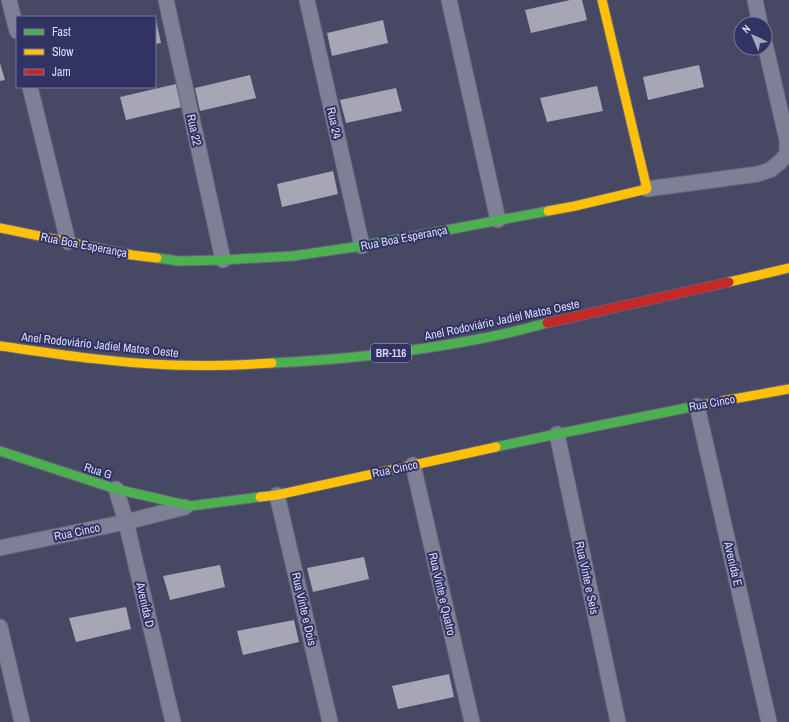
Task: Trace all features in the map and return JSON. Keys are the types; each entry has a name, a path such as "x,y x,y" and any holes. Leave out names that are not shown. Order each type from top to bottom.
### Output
{"main road":[{"path":"602,0 647,189"},
{"name":"Rua Boa Esperança","path":"0,228 132,255 179,261 293,256 362,246 575,206 647,189"},
{"path":"775,272 789,265"},
{"name":"Anel Rodoviário Jadiel Matos Oeste","path":"0,346 108,360 172,365 236,365 305,362 403,352 479,339 789,269"},
{"name":"Rua Cinco","path":"190,506 277,495 557,434 789,389"},
{"name":"Rua G","path":"0,451 116,489 190,506"}],"street":[{"path":"9,0 16,27"},
{"name":"Rua 22","path":"166,0 223,260"},
{"name":"Rua 24","path":"307,0 362,246"},
{"path":"450,0 498,220"},
{"path":"755,0 758,16"},
{"name":"Rua Boa Esperança","path":"647,189 758,174 770,170 779,163 786,154 787,140 768,56"},
{"path":"30,88 68,242"},
{"name":"Avenida E","path":"697,406 769,722"},
{"name":"Rua Vinte e Seis","path":"557,434 618,722"},
{"name":"Rua Vinte e Quatro","path":"413,465 472,722"},
{"name":"Avenida D","path":"116,489 126,522 173,722"},
{"name":"Rua Vinte e Dois","path":"277,495 330,722"},
{"name":"Rua Cinco","path":"0,548 126,522 190,506"},
{"path":"0,627 22,722"}],"building":[{"path":"570,0 582,0 587,20 531,33 525,10"},
{"path":"156,20 161,43 156,44"},
{"path":"383,20 388,43 332,56 327,33"},
{"path":"0,63 5,80 0,81"},
{"path":"699,65 704,87 648,100 643,77"},
{"path":"250,75 256,98 200,111 195,88"},
{"path":"176,84 182,107 126,120 120,97"},
{"path":"597,86 603,111 547,122 540,98"},
{"path":"396,88 402,111 346,123 340,100"},
{"path":"333,171 338,194 282,207 277,184"},
{"path":"364,557 369,579 313,592 307,568"},
{"path":"220,565 225,587 170,600 163,576"},
{"path":"126,607 131,629 76,642 69,618"},
{"path":"294,620 299,642 243,655 237,631"},
{"path":"449,674 454,697 398,709 392,686"}],"traffic: fast":[{"path":"157,258 179,261 293,256 362,246 548,211"},
{"path":"272,363 350,358 402,352 496,336 547,323"},
{"path":"496,447 711,403"},
{"path":"0,451 116,489 190,506 260,497"}],"traffic: slow":[{"path":"548,211 647,189 602,0"},
{"path":"0,228 132,255 157,258"},
{"path":"729,282 789,268"},
{"path":"0,346 86,358 151,364 235,365 272,363"},
{"path":"711,403 789,389"},
{"path":"260,497 277,495 496,447"}],"traffic: jam":[{"path":"547,323 729,282"}]}
